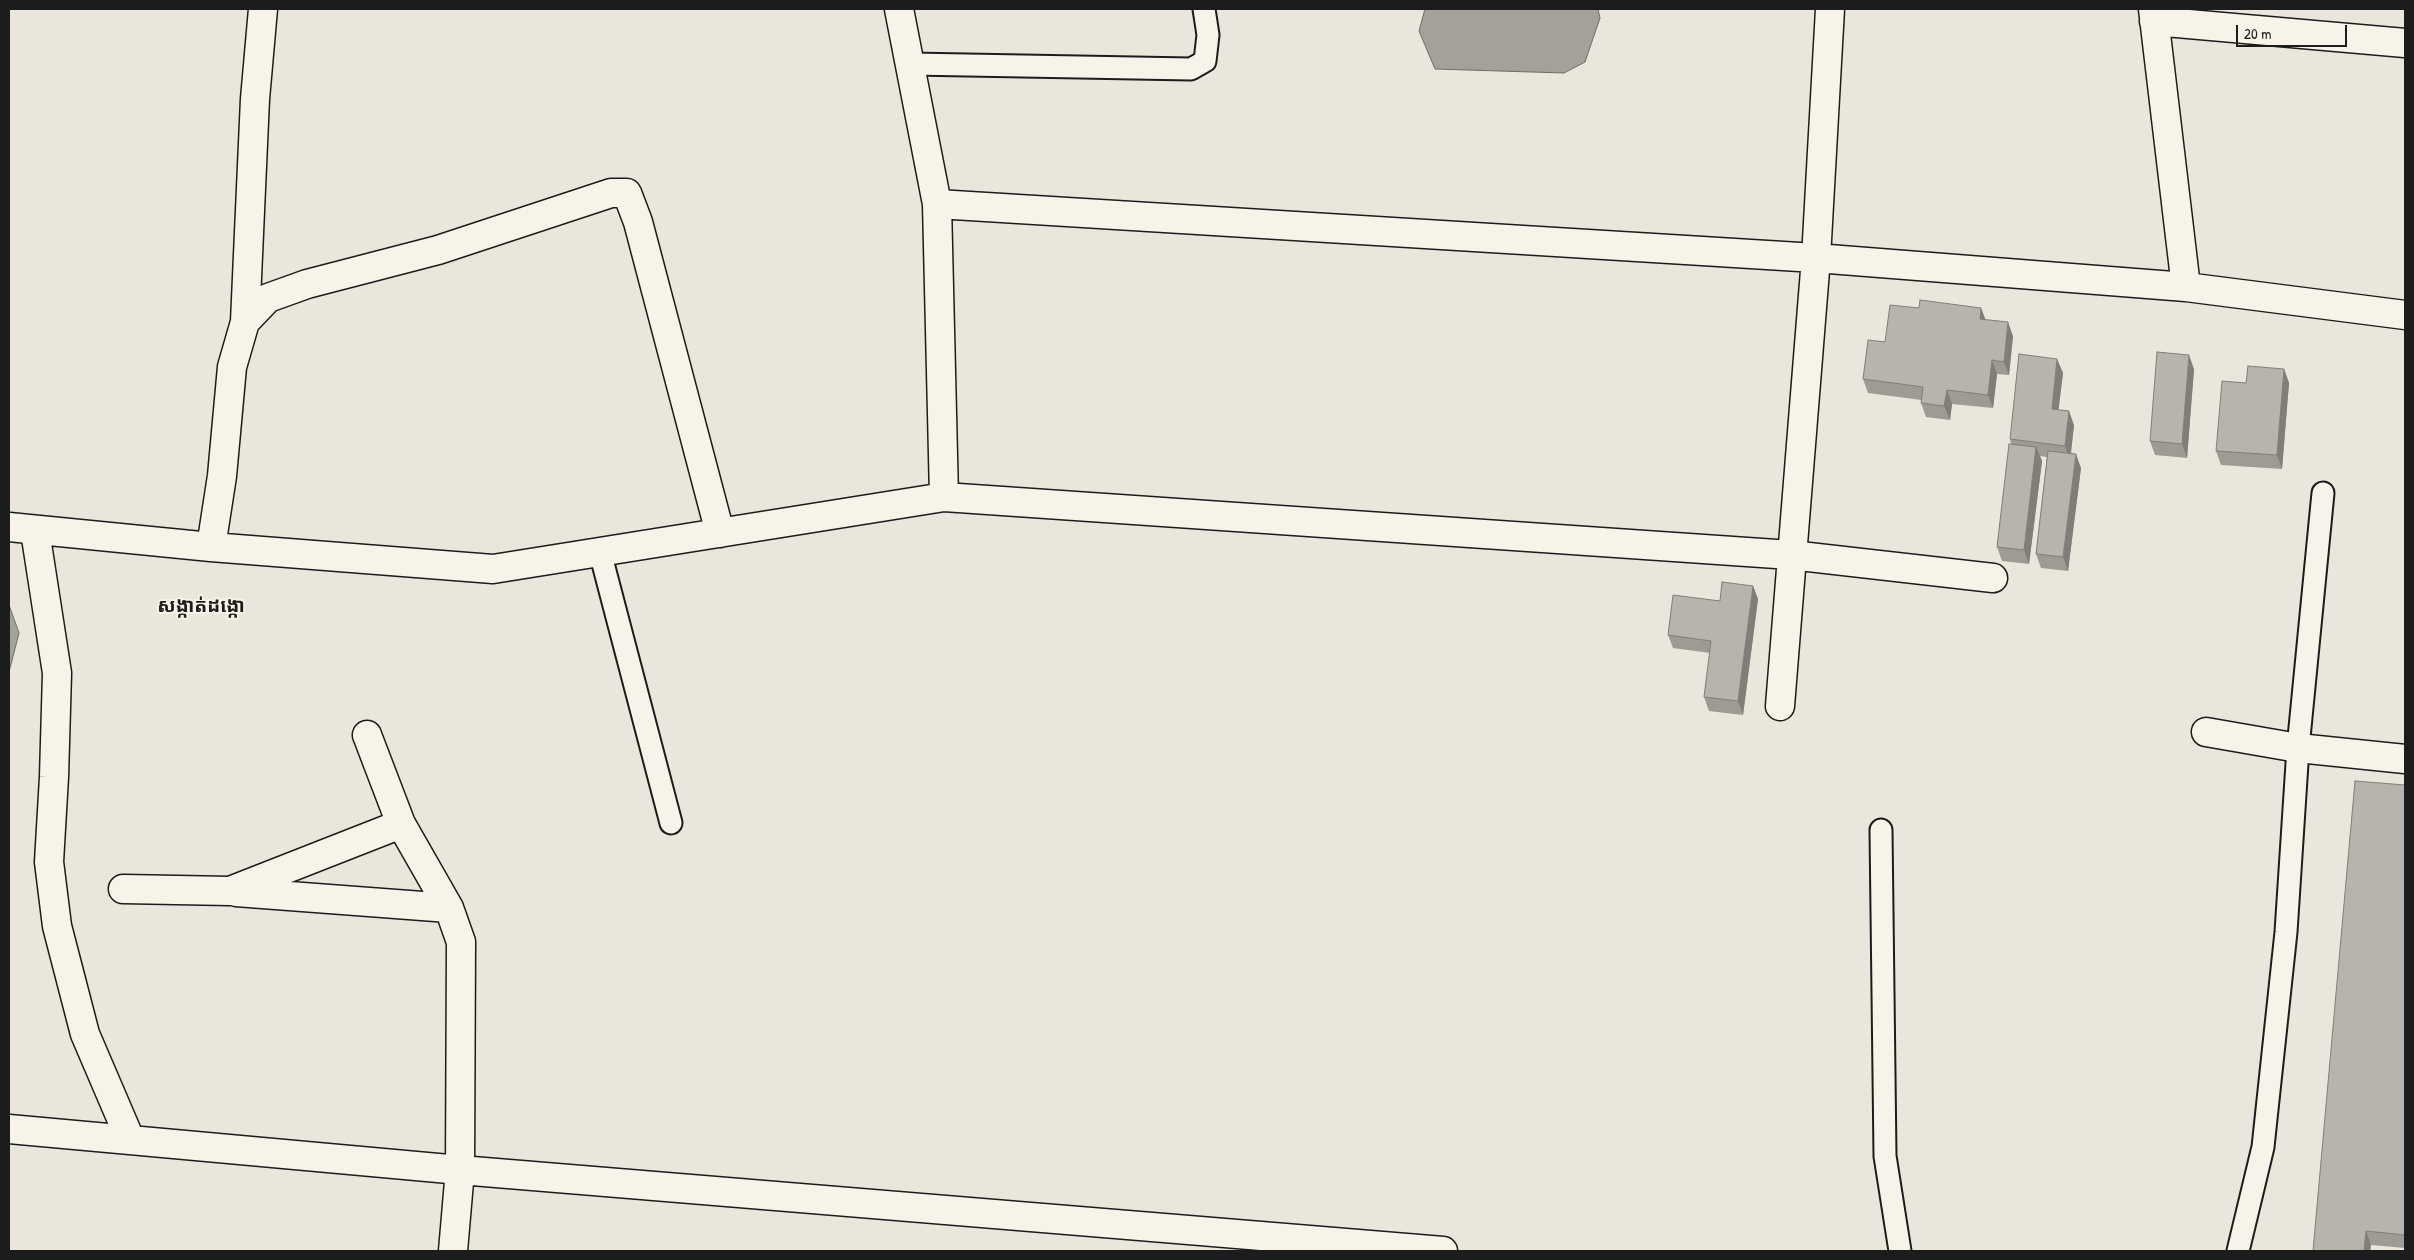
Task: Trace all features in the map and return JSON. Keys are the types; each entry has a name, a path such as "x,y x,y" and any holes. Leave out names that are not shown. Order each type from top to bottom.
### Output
{"street":[{"path":"211,547 222,476 232,367 245,322 255,100 263,9"},
{"path":"899,9 937,204 944,497"},
{"path":"1780,706 1816,258 1830,9"},
{"path":"2186,288 2154,15 2405,42"},
{"path":"245,322 268,298 307,284 438,250 611,193 627,194 638,222 720,533"},
{"path":"937,204 1816,258 2186,288 2405,316"},
{"path":"130,1139 85,1034 57,926 48,862 54,777 57,673 22,529 211,547 493,569 944,497 1791,556 1994,578"},
{"path":"2206,732 2298,748 2405,759"},
{"path":"367,735 401,824 449,908 461,942 460,1170 453,1251"},
{"path":"230,891 401,824"},
{"path":"123,888 230,891 449,908"},
{"path":"9,1129 460,1170 1382,1248 1443,1251"}],"lane":[{"path":"911,64 1191,69 1205,61 1208,35 1204,9"},
{"path":"2238,1251 2263,1147 2286,932 2298,748 2323,493"},
{"path":"600,552 671,823"},
{"path":"1881,830 1885,1156 1900,1251"}],"shaded area":[{"path":"1425,9 1598,9 1600,18 1585,62 1564,73 1435,69 1419,31"},
{"path":"9,605 19,633 9,672"}],"building":[{"path":"1920,300 1981,308 1980,319 2008,322 2004,362 1992,360 1988,395 1947,390 1944,406 1921,403 1923,387 1863,379 1868,340 1885,342 1890,305 1919,308"},
{"path":"2157,352 2189,355 2182,444 2150,441"},
{"path":"2019,354 2057,359 2052,409 2069,411 2065,446 2010,439"},
{"path":"2248,366 2284,369 2277,455 2216,451 2222,381 2246,383"},
{"path":"2009,444 2036,447 2024,550 1997,547"},
{"path":"2048,451 2076,454 2063,557 2036,554"},
{"path":"1722,582 1753,586 1738,701 1704,697 1711,641 1668,635 1673,595 1720,601"},
{"path":"2355,781 2405,785 2405,1235 2366,1231 2364,1251 2313,1251"}],"district":[{"name":"សង្កាត់ដង្កោ","path":"201,607"}]}
